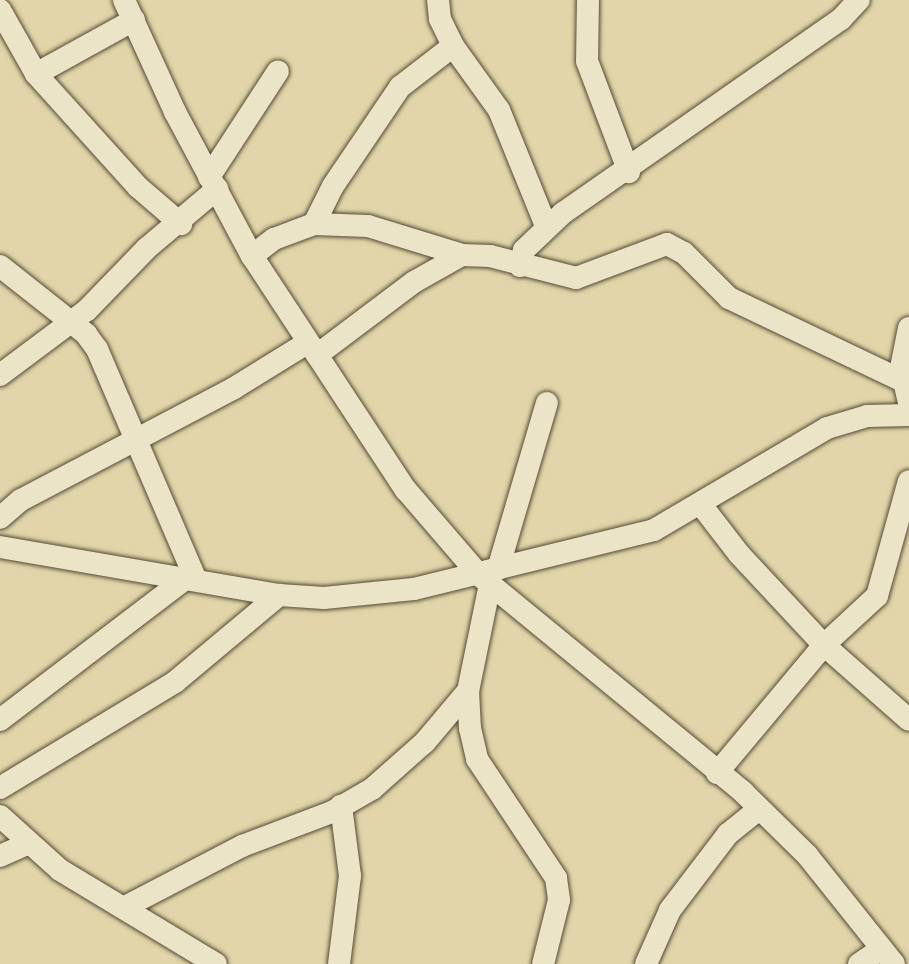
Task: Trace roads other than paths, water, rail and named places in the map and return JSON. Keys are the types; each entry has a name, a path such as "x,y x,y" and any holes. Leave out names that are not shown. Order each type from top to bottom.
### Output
{"street":[{"path":"124,0 252,256 406,490 489,576 759,809 807,855 888,956 859,964"},
{"path":"438,0 453,46 499,110 546,226"},
{"path":"588,0 587,61 629,172"},
{"path":"520,266 524,250 546,226 629,172 749,79 841,19 859,0"},
{"path":"0,10 7,41 138,187 181,224"},
{"path":"36,74 134,20"},
{"path":"314,224 333,186 400,87 453,46"},
{"path":"0,375 71,323 147,248 181,224 213,183 278,71"},
{"path":"252,256 274,239 314,224 368,226 462,255 490,256 576,278 674,245 729,298 906,392 909,328"},
{"path":"0,518 21,500 312,349 414,282 462,255"},
{"path":"0,266 71,323 97,349 137,438 190,580"},
{"path":"543,964 559,900 556,878 477,759 468,691 489,576 547,403"},
{"path":"0,547 279,595 324,598 414,589 489,576 654,530 702,506 758,466 827,428 867,416 909,415"},
{"path":"717,773 824,645 868,608 882,588 909,481"},
{"path":"702,506 739,554 824,645 909,720"},
{"path":"0,720 190,580"},
{"path":"0,788 175,682 279,595"},
{"path":"125,907 242,846 341,806 372,789 425,742 468,691"},
{"path":"339,964 350,876 341,806"},
{"path":"646,964 670,910 728,834 759,809"},
{"path":"0,816 60,870 216,964"},
{"path":"0,856 29,843"}]}
